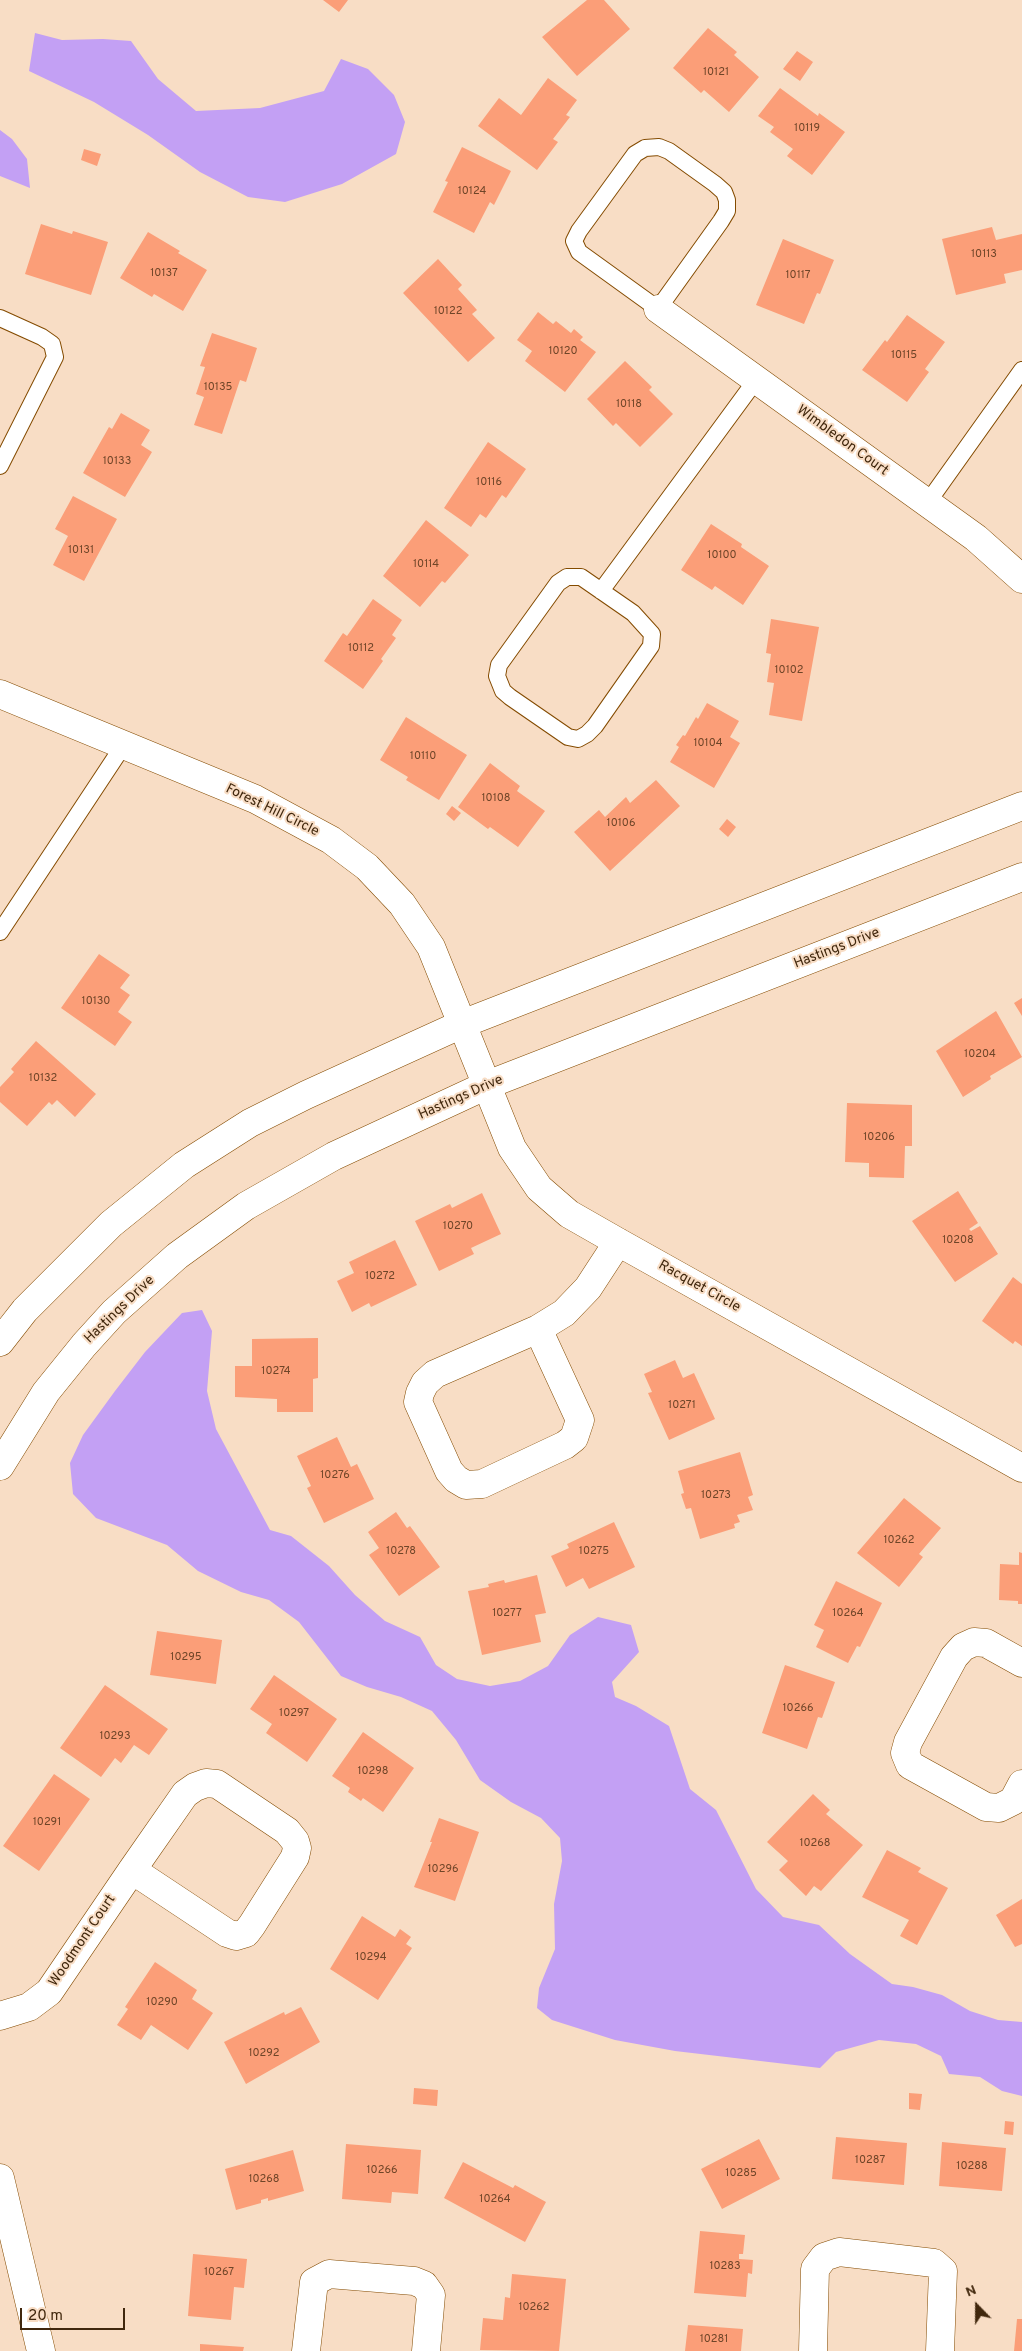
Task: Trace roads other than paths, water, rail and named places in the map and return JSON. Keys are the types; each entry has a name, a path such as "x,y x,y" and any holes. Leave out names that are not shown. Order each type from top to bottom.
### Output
{"street":[{"name":"Wimbledon Court","path":"658,309 928,502 976,538 1022,579"},
{"name":"Forest Hill Circle","path":"0,694 255,799 330,840 367,867 402,904 431,946 462,1024"},
{"path":"0,1342 25,1310 112,1224 184,1164 250,1123 462,1024 1022,806"},
{"name":"Hastings Drive","path":"0,1466 46,1392 114,1312 177,1256 246,1206 334,1156 487,1085 1022,877"},
{"name":"Racquet Circle","path":"462,1024 512,1148 539,1188 569,1214 1022,1468"},
{"path":"538,1329 580,1420 578,1431 574,1438 565,1445 482,1484 466,1485 456,1479 449,1471 418,1402 425,1383 435,1374 538,1329 564,1313 588,1288 618,1242"},
{"path":"1022,1663 986,1643 974,1642 962,1647 954,1657 912,1733 905,1754 910,1765 986,1807 999,1808 1013,1801 1022,1784"},
{"name":"Woodmont Court","path":"0,2016 29,2006 49,1992 132,1870 185,1794 195,1787 206,1783 217,1784 287,1831 295,1841 297,1848 295,1858 252,1925 246,1933 236,1936 227,1933 132,1870"},
{"path":"0,2178 41,2351"},
{"path":"813,2351 815,2269 824,2257 839,2252 934,2263 943,2271 940,2351"},
{"path":"306,2351 314,2282 329,2274 414,2281 424,2285 431,2295 426,2351"}],"lane":[{"path":"659,146 669,151 724,192 727,200 727,211 722,222 658,309 579,252 574,241 635,154 646,148 659,146"},
{"path":"0,318 42,337 52,344 55,357 0,466"},
{"path":"928,502 1022,370"},
{"path":"601,591 756,380"},
{"path":"568,577 581,577 601,591 644,623 652,634 651,646 595,726 578,739 568,737 503,691 498,683 498,671 499,665 558,583 568,577"},
{"path":"0,932 123,746"}]}
